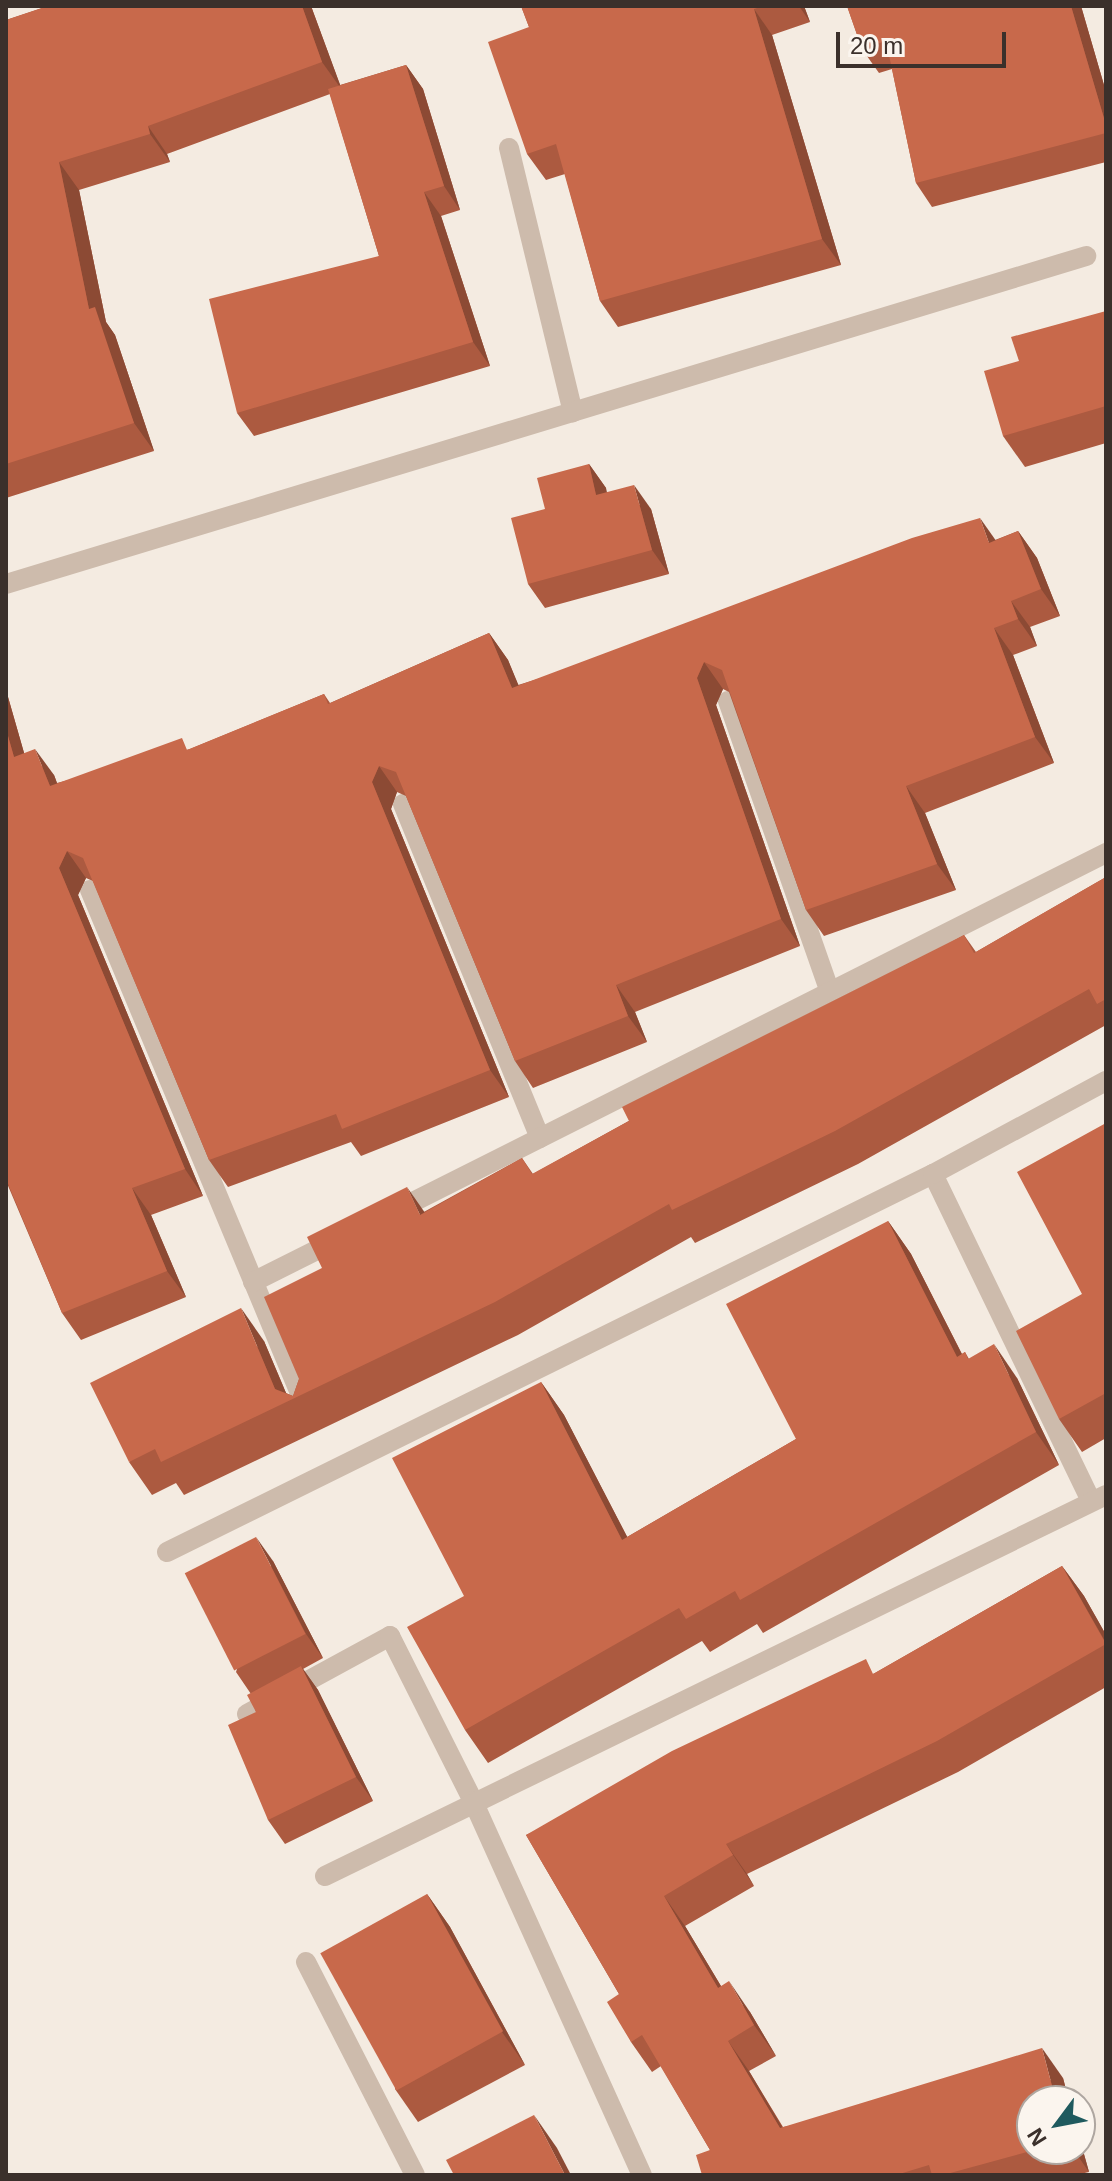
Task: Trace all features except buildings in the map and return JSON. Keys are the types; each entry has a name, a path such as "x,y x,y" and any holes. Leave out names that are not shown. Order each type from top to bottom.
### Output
{"street":[{"path":"509,148 573,412"},
{"path":"6,584 1086,256"},
{"path":"728,701 830,992"},
{"path":"403,804 540,1138"},
{"path":"253,1282 1106,853"},
{"path":"90,890 310,1417"},
{"path":"167,1552 933,1174 1106,1081"},
{"path":"325,1876 473,1801 1099,1498 933,1174"},
{"path":"247,1714 390,1636 473,1801 642,2175"},
{"path":"306,1962 415,2175"}]}
